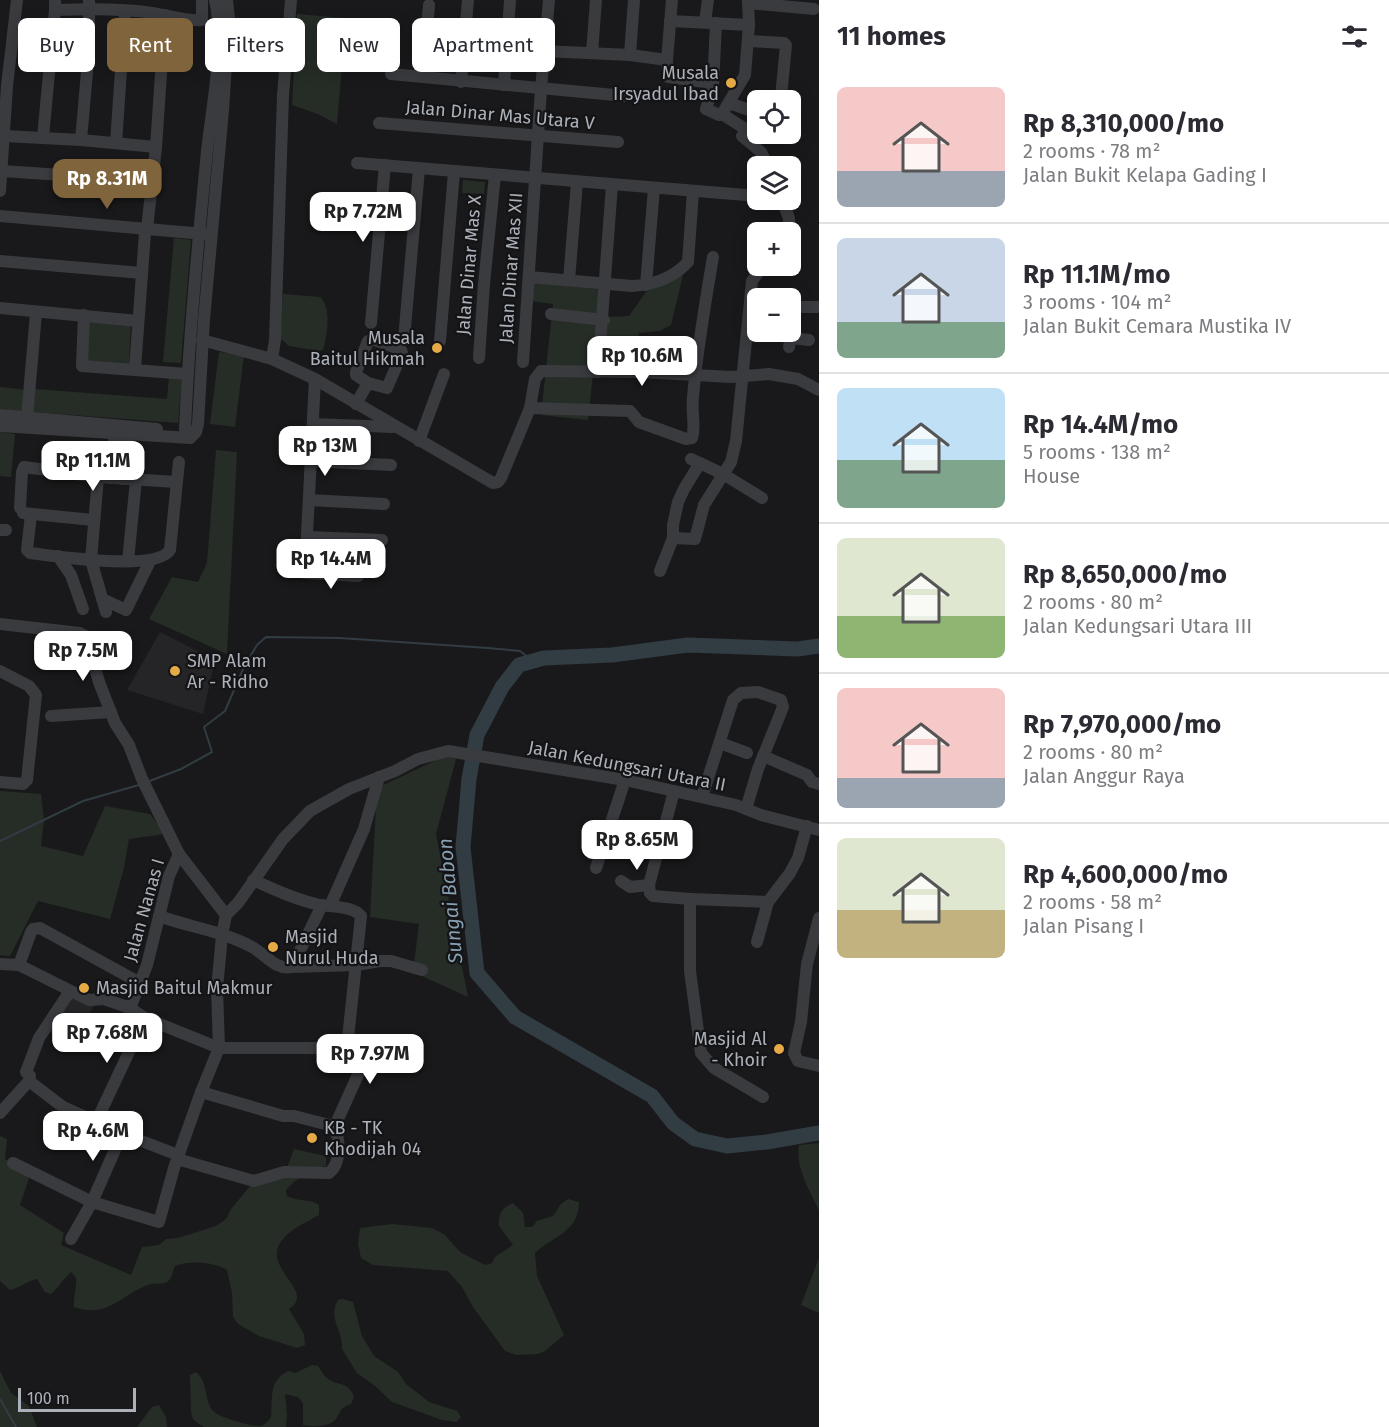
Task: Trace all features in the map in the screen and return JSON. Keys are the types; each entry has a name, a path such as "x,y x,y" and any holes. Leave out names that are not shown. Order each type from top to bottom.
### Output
{"street":[{"path":"0,191 7,86 17,0"},
{"path":"202,0 202,20"},
{"path":"215,0 217,18"},
{"path":"187,433 187,374 223,110 229,19 227,0"},
{"path":"272,360 275,340 283,94 291,0"},
{"path":"461,82 468,0"},
{"path":"504,86 510,0"},
{"name":"Jalan Dinar Mas XII","path":"547,18 549,0"},
{"path":"592,53 596,0"},
{"path":"630,55 634,0"},
{"path":"672,0 666,74 670,78 713,83"},
{"path":"708,0 713,83 706,109 719,114 726,108 745,75 749,25 748,2 814,9"},
{"path":"423,77 429,4"},
{"path":"43,137 55,5 88,5 125,12 165,15 179,20 205,20"},
{"path":"81,140 89,49 88,5"},
{"path":"116,143 125,12"},
{"path":"135,369 144,233 147,229 156,147 165,15"},
{"path":"670,21 749,25"},
{"path":"748,41 786,45 783,90"},
{"path":"555,51 630,55 667,60"},
{"path":"0,415 121,434 196,432 205,235 216,72"},
{"name":"Jalan Dinar Mas XII","path":"523,362 542,72"},
{"path":"391,74 625,96"},
{"path":"726,108 747,110"},
{"path":"726,108 747,130 742,136 763,156"},
{"name":"Jalan Dinar Mas Utara V","path":"379,123 618,142"},
{"path":"4,136 43,137 156,147"},
{"path":"357,163 747,195"},
{"path":"371,323 385,165"},
{"path":"404,339 419,169"},
{"path":"2,171 152,181"},
{"path":"440,341 454,172"},
{"name":"Jalan Dinar Mas X","path":"479,358 495,175"},
{"path":"569,280 577,182"},
{"path":"598,372 604,320 612,185"},
{"path":"646,285 654,188"},
{"path":"529,277 605,285 646,285 662,280 685,265 688,260 693,192"},
{"path":"0,216 205,235"},
{"path":"530,408 630,411 639,422 689,439 692,438 695,430 692,412 699,340 713,257"},
{"path":"0,261 142,273"},
{"path":"801,307 819,307"},
{"path":"0,309 138,321"},
{"path":"27,418 36,313"},
{"path":"551,314 604,320"},
{"path":"84,315 82,366 187,374"},
{"path":"202,340 272,360 315,379 495,483 501,478 530,408 535,379 542,370 743,377 769,374 798,379 819,390"},
{"path":"801,341 809,340"},
{"path":"673,538 695,539 704,505 730,462 736,441 748,342"},
{"path":"419,441 444,374"},
{"path":"315,379 305,573 358,576"},
{"path":"356,404 368,383"},
{"path":"313,424 395,427"},
{"path":"0,426 84,427 187,433"},
{"path":"106,612 91,560 93,516 110,478 121,434"},
{"path":"311,461 391,465"},
{"path":"660,571 673,538 678,502 695,461 723,474 762,498"},
{"path":"31,515 28,552 91,560 150,561 165,555 170,550 179,462"},
{"path":"93,516 21,513 24,467 110,478 176,482"},
{"path":"128,561 136,480"},
{"path":"309,500 384,504"},
{"path":"20,508 93,516"},
{"path":"307,537 382,540"},
{"path":"58,556 71,575 83,609"},
{"path":"102,599 126,610 150,561"},
{"path":"0,624 83,634 89,645 99,682 111,712 122,736 129,745 144,783 179,854 226,915 217,989 219,1048 178,1157 159,1222 92,1202 13,1163"},
{"path":"0,670 29,686 36,695 27,780 23,784 0,782"},
{"path":"702,797 733,700 737,695 746,692 765,695 781,700 783,707 746,809"},
{"path":"51,716 111,712"},
{"path":"720,742 747,753"},
{"name":"Jalan Kedungsari Utara II","path":"226,915 238,903 283,839 310,811 349,789 431,754 447,751 625,780 702,797 813,828"},
{"path":"764,756 807,775 812,782 819,784"},
{"path":"292,967 364,830 379,777"},
{"path":"596,868 625,780"},
{"path":"674,791 649,885 650,893 653,896 690,899 768,902"},
{"path":"757,942 768,902 790,873 813,828"},
{"name":"Jalan Nanas I","path":"130,1008 147,965 169,876 179,854"},
{"path":"253,880 281,893 356,912 361,916 348,1038 350,1052 360,1068 334,1128"},
{"path":"621,881 630,887 649,885"},
{"path":"690,899 690,971 701,1053 714,1068 763,1097"},
{"path":"159,916 222,935 252,947 263,957 285,968 391,961 422,970"},
{"path":"819,918 813,966 794,1053 798,1061 819,1066"},
{"path":"19,965 31,932 33,929 40,928 140,983"},
{"path":"0,964 19,965 89,1000 104,999 130,1008 145,1018 219,1048 316,1048 339,1044 348,1038"},
{"path":"0,1113 28,1075 39,1038 70,991"},
{"path":"96,1122 145,1018"},
{"path":"28,1075 63,1107 178,1157 254,1181 284,1172 329,1173 333,1170 338,1158 337,1136 334,1128 201,1092"},
{"path":"71,1239 92,1202 122,1134"}],"shaded area":[{"path":"297,14 346,18 317,18 317,72 341,72 337,124 318,114 292,105 294,72 305,72 305,18 297,18"},
{"path":"463,180 485,182 484,194 462,193"},
{"path":"174,238 191,240 181,363 163,362"},
{"path":"685,267 671,325 660,331 639,333 637,366 604,369 608,317 629,316 646,292"},
{"path":"532,282 602,290 588,420 541,415 553,304 530,301"},
{"path":"283,294 320,297 324,302 328,322 323,350 289,346 280,338"},
{"path":"88,320 131,323 129,365 86,362"},
{"path":"219,352 244,355 235,427 210,424"},
{"path":"169,376 182,377 178,423 33,412 35,389 167,399"},
{"path":"0,387 27,390 24,412 0,409"},
{"path":"0,432 15,434 11,477 0,476"},
{"path":"216,450 237,452 227,654 149,619 172,577 198,582 207,563"},
{"name":"SMP Alam Ar - Ridho","path":"160,632 215,660 203,714 127,690"},
{"path":"445,756 456,759 436,834 468,997 413,972 419,924 370,917 377,788"},
{"path":"0,791 41,794 44,820 41,846 83,856 105,806 150,814 165,834 129,839 124,868 110,919 38,901 10,956 0,955"},
{"path":"70,992 95,1004 80,1029 88,1033 80,1047 47,1030"},
{"path":"0,1136 7,1139 5,1159 29,1178 20,1205 64,1233 61,1245 131,1275 142,1247 159,1245 166,1239 178,1238 216,1226 226,1219 231,1209 250,1186 269,1183 280,1177 294,1149 326,1156 326,1166 304,1174 286,1190 287,1196 319,1205 319,1215 291,1232 277,1249 277,1259 297,1294 296,1302 289,1309 304,1334 305,1345 297,1348 259,1336 238,1324 233,1317 232,1293 227,1270 209,1264 188,1263 175,1266 168,1281 138,1289 105,1308 96,1310 74,1307 76,1278 71,1272 51,1294 45,1292 37,1279 10,1290 0,1281"},
{"path":"819,1143 819,1211 804,1179 798,1154 799,1145"},
{"path":"568,1199 579,1202 575,1220 564,1232 535,1253 537,1276 564,1335 538,1354 516,1355 505,1351 473,1307 462,1287 448,1271 373,1265 361,1258 358,1244 360,1228 392,1224 432,1228 445,1235 460,1252 485,1265 492,1263 495,1257 513,1245 499,1226 500,1214 506,1207 513,1203 523,1213 525,1227 532,1227 537,1221 553,1216 561,1204"},
{"path":"819,1258 819,1313 801,1305"},
{"path":"338,1300 353,1302 362,1336 374,1356 398,1372 406,1384 429,1402 457,1411 461,1417 456,1422 442,1420 392,1402 357,1373 342,1349 335,1319 335,1307"},
{"path":"312,1365 318,1366 331,1381 349,1388 354,1397 351,1404 343,1408 335,1420 329,1424 303,1425 303,1403 298,1397 285,1394 286,1427 204,1427 193,1419 190,1375 196,1372 202,1380 215,1413 235,1421 261,1426 271,1417 273,1391 277,1380 288,1371 295,1373"},
{"path":"0,1371 11,1393 29,1406 37,1427 0,1427"},
{"path":"159,1405 166,1417 167,1427 137,1427 152,1407"}],"waterway":[{"path":"147,782 181,769 212,752 204,727 225,711 244,667 257,645 266,637 340,638 488,648 520,651 533,661"},
{"name":"Sungai Babon","path":"819,646 798,649 688,645 612,655 544,658 519,665 502,687 477,735 469,779 463,847 477,973 515,1017 652,1096 673,1123 695,1139 727,1146 819,1133"},
{"path":"0,841 83,801 139,785"},
{"path":"0,1399 16,1427"}],"place":[{"name":"Musala Irsyadul Ibad","path":"731,83"},
{"name":"Musala Baitul Hikmah","path":"437,348"},
{"name":"SMP Alam Ar - Ridho","path":"175,671"},
{"name":"Masjid Nurul Huda","path":"273,947"},
{"name":"Masjid Baitul Makmur","path":"84,988"},
{"name":"Masjid Al - Khoir","path":"779,1049"},
{"name":"KB - TK Khodijah 04","path":"312,1138"}]}
